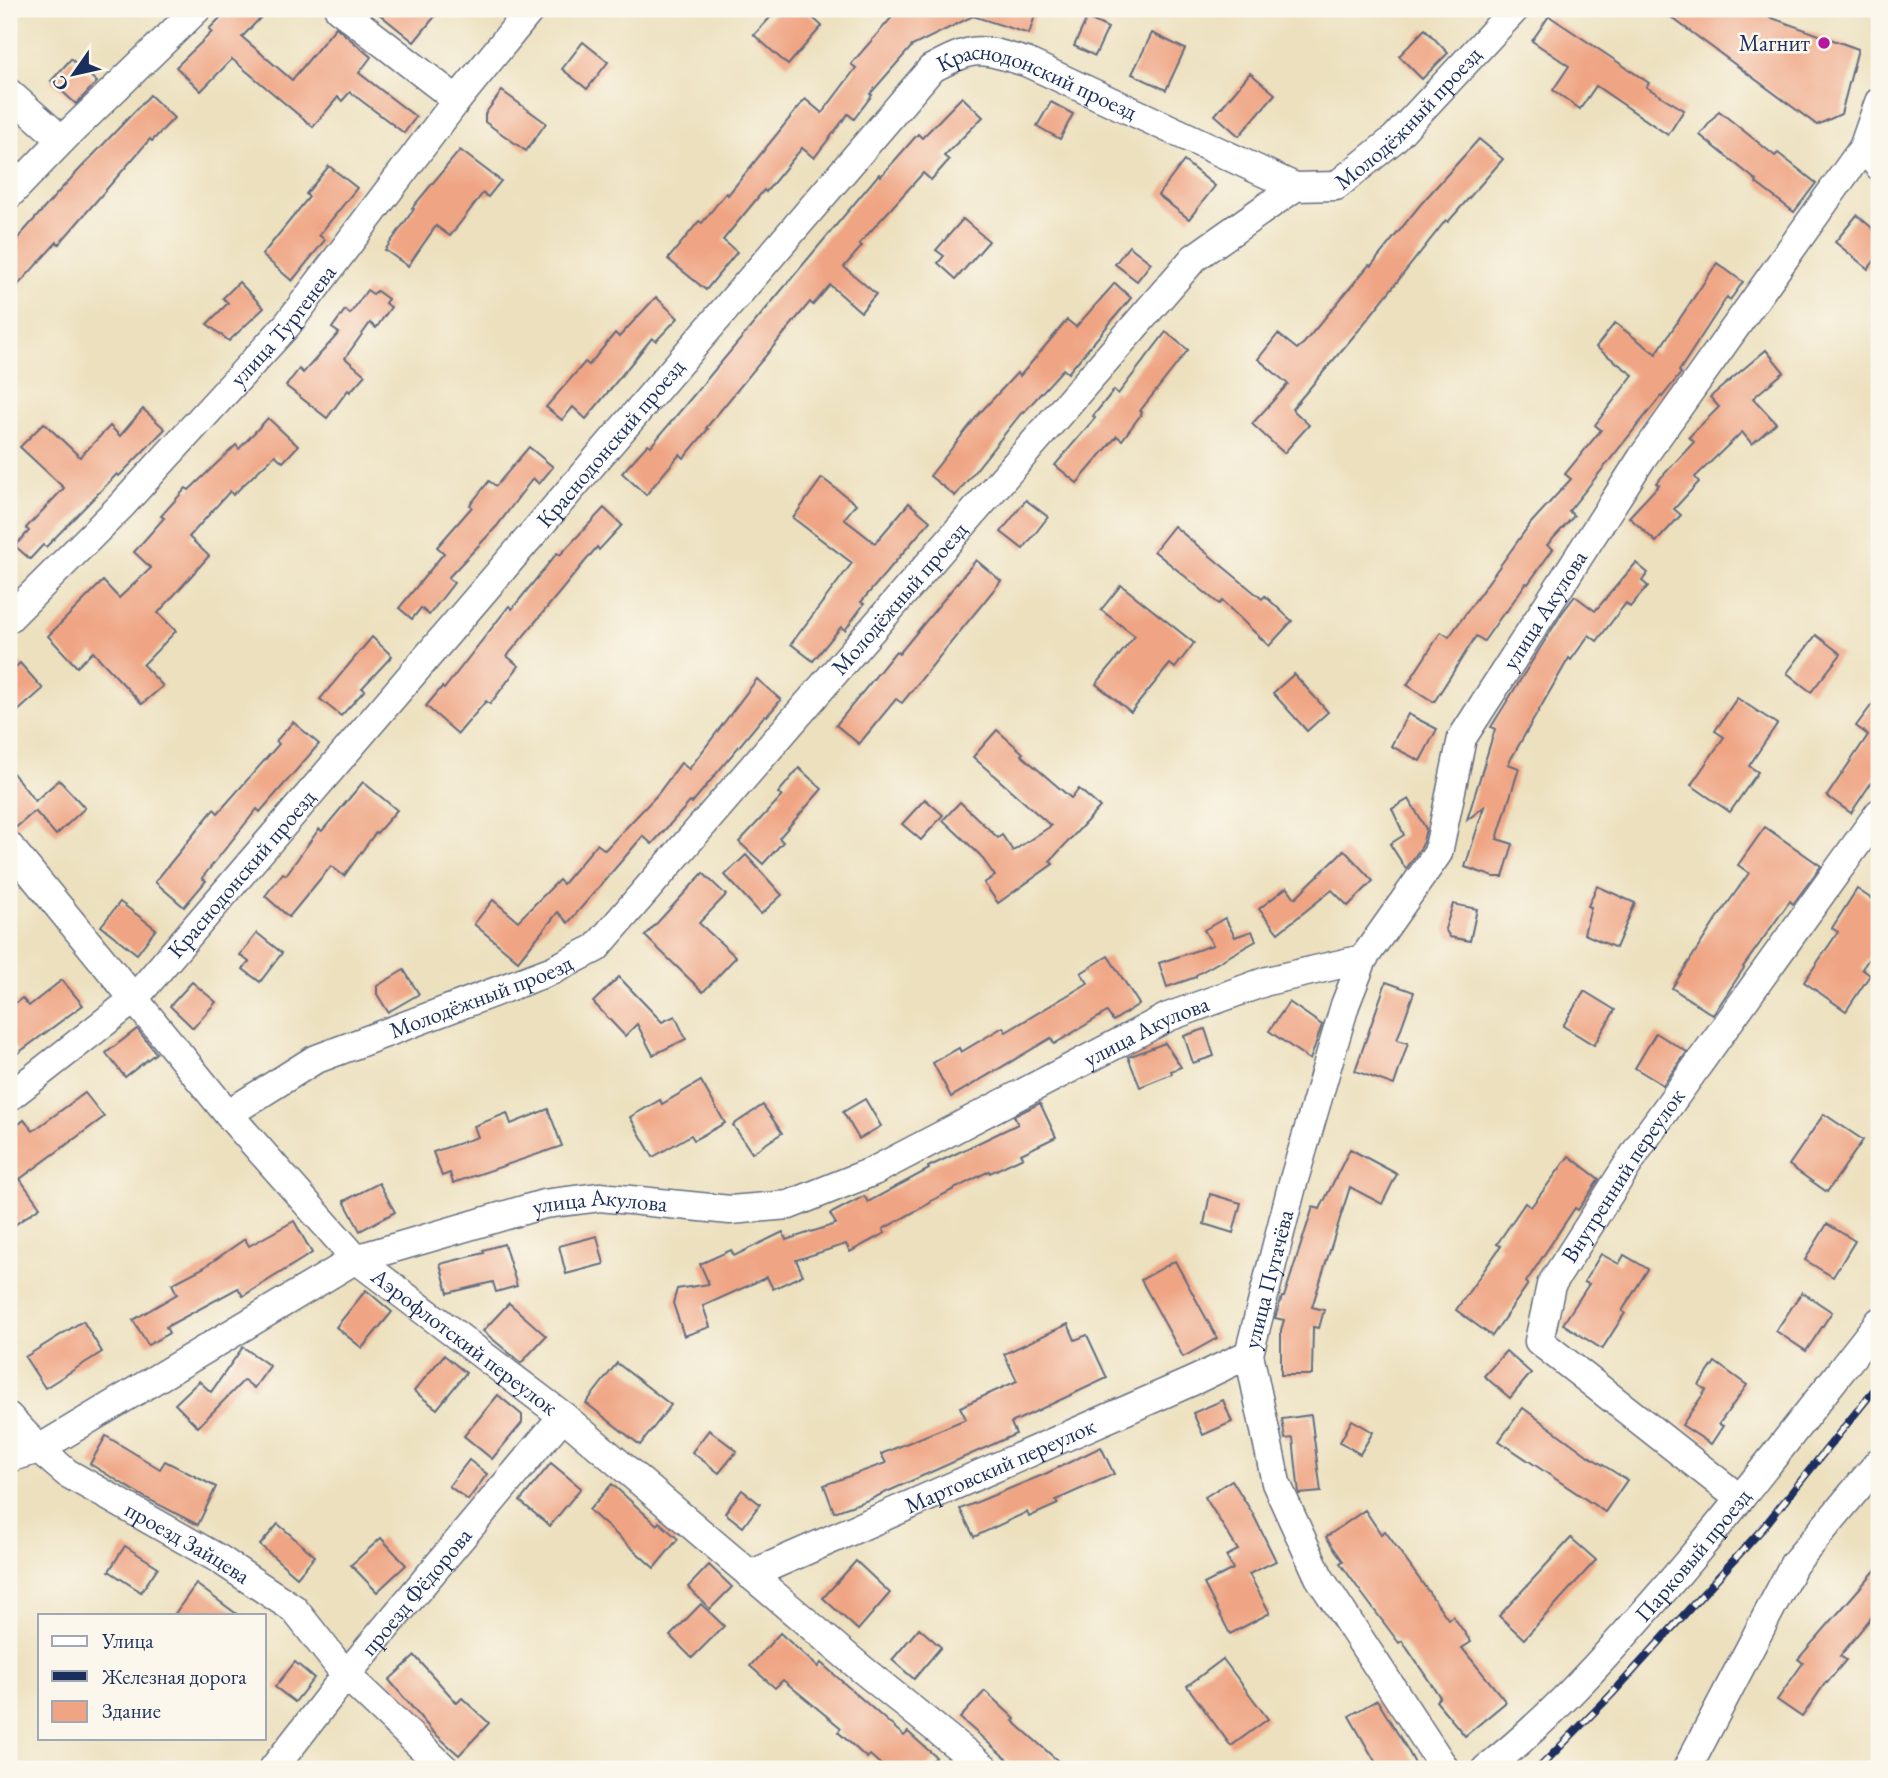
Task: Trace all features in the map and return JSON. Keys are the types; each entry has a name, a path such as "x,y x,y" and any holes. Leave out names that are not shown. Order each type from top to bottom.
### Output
{"street":[{"path":"9,195 197,9"},
{"path":"339,9 457,100"},
{"name":"улица Тургенева","path":"9,618 122,505 287,325 457,100 531,9"},
{"name":"Молодёжный проезд","path":"228,1114 314,1060 553,970 596,948 1194,258 1295,187 1336,186 1394,139 1516,9"},
{"name":"Краснодонский проезд","path":"9,1097 133,1000 932,69 963,52 986,50 1026,62 1295,187"},
{"path":"9,93 62,140"},
{"name":"улица Акулова","path":"9,1458 39,1449 356,1259 544,1204 600,1197 730,1210 789,1205 874,1171 1168,1017 1268,981 1363,959 1438,853 1462,738 1642,458 1871,157 1879,102"},
{"name":"Внутренний переулок","path":"1740,1499 1539,1340 1551,1285 1634,1156 1879,813"},
{"name":"Аэрофлотский переулок","path":"9,846 228,1114 356,1259 563,1416 986,1769"},
{"name":"улица Пугачёва","path":"1363,959 1345,1005 1296,1173 1249,1354 1276,1483 1319,1577 1445,1769"},
{"name":"Парковый проезд","path":"1486,1769 1526,1738 1601,1661 1671,1583 1879,1322"},
{"name":"Мартовский переулок","path":"750,1574 1249,1354"},
{"name":"проезд Фёдорова","path":"273,1769 346,1675 563,1416"},
{"name":"проезд Зайцева","path":"9,1417 39,1449 67,1473 219,1559 295,1609 346,1675 445,1769"},
{"path":"1687,1769 1794,1564 1879,1462"}],"building":[{"path":"229,9 269,9 242,37 292,80 336,27 371,57 359,73 416,117 404,133 350,92 342,101 338,97 313,127 232,59 201,91 176,67 212,32 209,29"},
{"path":"373,9 441,9 414,42"},
{"path":"778,9 803,9 822,26 788,65 754,35"},
{"path":"899,9 1037,9 1029,34 973,16 912,46 870,94 872,95 854,119 848,114 814,158 802,148 766,192 764,190 723,240 737,252 706,290 668,259 699,221 702,223 726,193 728,195 805,99 822,113 856,68 851,64"},
{"path":"1660,9 1747,9 1858,49 1841,114 1817,125"},
{"path":"1549,16 1649,83 1646,87 1684,110 1668,135 1596,86 1580,109 1553,90 1569,66 1532,41"},
{"path":"1087,18 1108,28 1095,56 1074,46"},
{"path":"1425,29 1448,53 1422,79 1399,56"},
{"path":"1152,33 1185,49 1166,90 1132,74"},
{"path":"583,42 608,62 587,89 562,69"},
{"path":"71,59 97,82 76,104 51,81"},
{"path":"1250,73 1275,94 1239,136 1215,115"},
{"path":"502,91 546,123 526,151 485,122 485,114"},
{"path":"150,95 174,118 152,141 150,139 59,244 57,242 9,295 9,248"},
{"path":"962,97 983,117 944,156 949,160 931,180 923,173 859,244 862,246 844,267 876,294 861,312 830,285 813,305 810,302 684,458 680,454 646,495 622,473 648,444 651,446 879,174 881,176 918,134 922,138"},
{"path":"1051,102 1073,114 1060,139 1037,126"},
{"path":"1719,111 1775,156 1778,153 1816,183 1794,212 1700,135"},
{"path":"1479,139 1503,159 1448,222 1446,220 1292,409 1309,425 1284,453 1252,424 1288,384 1258,359 1278,334 1297,349 1304,343"},
{"path":"460,150 501,181 488,197 483,193 450,236 436,226 408,266 385,250 414,209 412,208"},
{"path":"1184,161 1215,186 1189,219 1158,195"},
{"path":"329,166 357,188 319,235 325,240 292,281 262,255 309,197 306,194"},
{"path":"1857,215 1879,234 1879,255 1868,269 1835,242"},
{"path":"963,219 989,241 956,279 938,263 944,256 936,250"},
{"path":"1129,246 1151,263 1137,281 1115,264"},
{"path":"1717,263 1743,282 1730,300 1727,297 1679,371 1681,373 1569,511 1574,516 1547,545 1553,549 1528,584 1526,583 1484,641 1476,636 1434,702 1407,685 1441,632 1449,637 1530,524 1571,479 1565,474 1601,430 1595,425 1633,375 1596,347 1615,323 1656,354"},
{"path":"239,282 264,308 229,341 207,324 228,303 223,298"},
{"path":"1115,283 1131,298 1068,373 1063,369 1023,411 955,496 930,476 978,415 1017,373 1020,376 1067,320 1076,327"},
{"path":"367,290 373,294 377,291 388,299 385,303 391,307 376,328 370,323 345,358 365,375 350,392 348,390 327,418 286,386 299,369 303,373 339,333 332,328 345,310 350,314"},
{"path":"656,297 678,318 656,341 652,338 586,419 573,407 562,420 546,407 585,362 589,365 615,333 619,337"},
{"path":"1166,332 1188,350 1140,411 1142,413 1122,440 1117,436 1077,483 1055,465 1095,418 1093,416 1114,390 1118,394"},
{"path":"1766,350 1784,372 1753,398 1776,423 1752,444 1742,432 1695,477 1699,482 1674,509 1681,515 1656,542 1629,517 1694,442 1689,437 1719,407 1710,397"},
{"path":"143,409 165,429 46,547 43,545 30,559 15,546 29,531 26,528 64,488 20,447 44,423 80,457 110,426 120,436"},
{"path":"268,418 298,446 283,462 275,455 233,495 230,491 189,537 209,556 158,613 176,631 143,665 163,686 142,704 93,652 77,667 48,636 103,581 119,598 151,568 134,552 164,518 161,516 186,488 189,490 236,445 239,449"},
{"path":"529,447 553,467 539,484 533,478 497,526 448,578 454,583 429,615 421,608 412,619 399,608 444,553 437,547 472,507 470,505 489,481 496,486"},
{"path":"822,478 856,504 844,519 875,543 909,503 930,521 861,602 864,604 845,630 841,627 813,661 791,644 852,563 793,518"},
{"path":"1026,500 1048,517 1023,549 1001,532"},
{"path":"604,508 622,525 599,550 597,547 507,656 519,666 490,704 486,701 458,734 426,706 442,687 444,689 509,606 512,609 557,553 560,555"},
{"path":"1174,526 1262,599 1265,596 1292,621 1269,646 1222,601 1219,604 1154,551"},
{"path":"976,560 1001,581 902,703 896,699 859,744 836,725 896,651 899,654"},
{"path":"1636,563 1648,573 1642,581 1648,586 1630,607 1626,603 1597,641 1589,635 1571,660 1569,658 1508,764 1519,768 1497,839 1513,844 1503,877 1494,877 1465,867 1484,807 1467,820 1495,729 1491,727 1575,596 1595,611"},
{"path":"1121,585 1194,643 1175,668 1170,664 1131,712 1096,684 1135,636 1101,610"},
{"path":"1816,635 1841,654 1811,692 1787,673"},
{"path":"372,637 392,656 362,688 365,690 341,716 320,699"},
{"path":"20,663 43,689 9,719 9,673"},
{"path":"1294,674 1328,712 1307,731 1273,693"},
{"path":"757,679 781,700 765,715 692,803 690,802 652,844 643,836 568,923 558,912 518,961 474,924 493,900 518,921 559,880 563,884 597,844 605,850 657,795 681,763 689,769"},
{"path":"1879,695 1879,771 1851,813 1827,796 1868,735 1856,726"},
{"path":"1737,698 1777,724 1749,766 1758,772 1730,812 1691,785 1724,737 1715,731"},
{"path":"1408,714 1437,729 1420,761 1391,746"},
{"path":"293,722 319,744 260,812 257,809 202,878 206,881 184,907 155,882 214,809 218,813 279,744 276,741"},
{"path":"997,730 1023,753 1021,755 1071,798 1079,789 1100,807 1050,861 1053,864 998,903 984,883 995,876 980,855 943,820 960,802 998,838 1002,835 1013,851 1051,826 973,757"},
{"path":"9,768 35,801 59,780 85,808 56,835 35,811 13,830 9,830"},
{"path":"799,768 822,789 779,838 783,842 763,864 739,842 782,796 778,793"},
{"path":"363,782 397,810 376,832 344,876 331,866 289,917 265,896 283,873 286,875 319,829 322,831"},
{"path":"925,799 943,815 921,840 902,824"},
{"path":"1409,799 1426,829 1422,846 1406,869 1390,844 1404,835 1392,809"},
{"path":"1765,827 1821,866 1793,904 1790,901 1713,1015 1672,988 1749,873 1738,865"},
{"path":"1344,850 1373,881 1348,906 1332,890 1278,933 1259,909 1287,887 1295,898"},
{"path":"746,855 782,895 761,914 725,875"},
{"path":"703,873 726,895 699,923 736,957 703,992 645,936"},
{"path":"1597,886 1635,903 1616,948 1584,934 1591,907 1588,906"},
{"path":"1857,889 1879,904 1879,943 1862,969 1870,975 1846,1011 1804,982 1838,932 1832,928"},
{"path":"120,902 156,929 137,954 101,926"},
{"path":"1453,904 1477,909 1470,941 1450,937 1445,929"},
{"path":"1225,918 1235,937 1252,931 1256,941 1196,977 1167,987 1159,963 1213,945 1204,930"},
{"path":"257,933 282,953 260,982 243,969 249,962 240,955"},
{"path":"1108,956 1139,1004 1113,1021 1107,1012 1054,1044 1051,1038 951,1097 933,1063 959,1048 961,1052 1003,1027 1006,1032 1088,983 1081,973"},
{"path":"404,970 419,994 388,1012 377,994 377,986"},
{"path":"619,977 662,1022 675,1016 686,1039 653,1055 637,1024 625,1036 593,1002"},
{"path":"62,980 83,1005 18,1053 9,1041 9,1008 22,998 29,1006"},
{"path":"192,982 216,1002 193,1028 170,1006"},
{"path":"1386,982 1414,992 1397,1040 1408,1043 1394,1085 1355,1071"},
{"path":"1584,991 1615,1010 1594,1045 1563,1026"},
{"path":"1289,1002 1322,1025 1310,1060 1269,1031"},
{"path":"137,1029 156,1053 125,1077 106,1053"},
{"path":"1205,1029 1214,1056 1193,1063 1184,1036"},
{"path":"1656,1033 1687,1052 1663,1085 1635,1068"},
{"path":"1165,1043 1181,1067 1171,1071 1172,1074 1140,1087 1128,1057"},
{"path":"701,1081 725,1123 694,1140 691,1135 653,1157 630,1117 660,1100 662,1104"},
{"path":"85,1093 104,1117 20,1179 40,1207 9,1229 9,1132 24,1120 33,1131"},
{"path":"865,1099 881,1126 859,1139 843,1112"},
{"path":"1040,1103 1056,1137 1021,1154 1023,1157 929,1202 883,1229 885,1233 850,1252 846,1244 796,1260 803,1275 773,1289 767,1277 703,1306 710,1327 684,1336 673,1303 677,1289 709,1284 700,1264 731,1250 734,1256 783,1232 786,1240 836,1224 830,1214 864,1196 868,1202 929,1169 928,1167 1018,1124 1014,1116"},
{"path":"763,1105 782,1133 752,1153 733,1125"},
{"path":"548,1109 562,1146 453,1183 450,1173 442,1176 433,1152 478,1137 474,1126 507,1113 511,1124"},
{"path":"1824,1114 1863,1140 1827,1192 1789,1165"},
{"path":"1350,1149 1397,1174 1382,1204 1350,1187 1312,1307 1324,1310 1319,1328 1313,1327 1312,1375 1281,1375 1281,1330 1284,1320 1275,1318 1313,1207 1320,1209"},
{"path":"1569,1156 1599,1179 1578,1210 1575,1208 1492,1336 1456,1310 1501,1246 1497,1244 1525,1203 1531,1207"},
{"path":"379,1183 395,1212 360,1231 344,1201"},
{"path":"1210,1194 1241,1203 1233,1233 1204,1224"},
{"path":"294,1221 312,1253 243,1296 238,1288 166,1327 169,1333 148,1345 133,1320 177,1294 172,1284 203,1268 245,1239 249,1246"},
{"path":"1827,1224 1855,1241 1833,1277 1805,1260"},
{"path":"597,1236 604,1264 566,1274 559,1246"},
{"path":"504,1244 517,1286 496,1292 493,1282 448,1293 440,1264 484,1253 483,1250"},
{"path":"1601,1254 1619,1264 1624,1255 1648,1269 1602,1349 1563,1324 1589,1284 1584,1282"},
{"path":"1175,1261 1217,1338 1183,1357 1141,1280"},
{"path":"366,1290 392,1312 362,1348 336,1327"},
{"path":"1802,1292 1832,1312 1806,1351 1776,1331"},
{"path":"509,1303 546,1336 521,1363 483,1331"},
{"path":"83,1321 102,1352 45,1388 25,1357"},
{"path":"1068,1324 1075,1340 1087,1335 1107,1378 1011,1423 1016,1434 871,1499 834,1512 824,1485 886,1463 881,1454 966,1419 960,1407 1017,1381 1004,1354"},
{"path":"243,1347 270,1366 254,1388 244,1380 198,1427 175,1404 199,1381 211,1392"},
{"path":"1506,1351 1531,1373 1510,1398 1484,1376"},
{"path":"444,1355 466,1373 437,1409 414,1391"},
{"path":"1715,1362 1747,1385 1719,1424 1723,1426 1711,1444 1682,1425 1706,1390 1699,1385"},
{"path":"617,1363 671,1405 640,1445 586,1403"},
{"path":"498,1395 522,1415 522,1423 492,1459 464,1436"},
{"path":"1223,1400 1232,1422 1203,1435 1193,1413"},
{"path":"1523,1408 1587,1455 1627,1480 1605,1512 1499,1441"},
{"path":"1311,1415 1321,1492 1299,1494 1293,1438 1285,1439 1282,1419"},
{"path":"1352,1420 1373,1432 1360,1454 1340,1442"},
{"path":"709,1430 737,1451 719,1473 692,1452"},
{"path":"106,1436 160,1469 165,1461 216,1487 198,1525 90,1464"},
{"path":"1101,1447 1114,1474 1056,1500 1058,1504 1029,1517 1027,1512 974,1537 960,1509 1045,1474"},
{"path":"469,1460 487,1474 468,1500 449,1486"},
{"path":"551,1463 581,1488 550,1526 520,1501"},
{"path":"1232,1480 1253,1514 1276,1561 1249,1574 1270,1613 1230,1634 1204,1584 1233,1569 1226,1556 1238,1550 1205,1497"},
{"path":"612,1484 657,1525 659,1522 678,1539 654,1568 589,1510"},
{"path":"742,1490 760,1504 743,1527 725,1513"},
{"path":"1365,1510 1381,1534 1385,1531 1448,1619 1453,1616 1471,1642 1462,1648 1506,1702 1465,1736 1436,1701 1440,1697 1402,1641 1399,1643 1340,1563 1343,1561 1326,1537"},
{"path":"278,1524 315,1556 297,1577 260,1545"},
{"path":"381,1538 406,1565 377,1592 351,1565"},
{"path":"1571,1538 1596,1560 1524,1639 1499,1616"},
{"path":"125,1546 158,1567 141,1592 109,1571"},
{"path":"856,1561 890,1593 858,1630 823,1598"},
{"path":"709,1565 732,1587 710,1609 688,1587"},
{"path":"1879,1566 1879,1608 1840,1656 1846,1660 1826,1682 1802,1717 1777,1700 1803,1663 1798,1659"},
{"path":"196,1584 237,1614 175,1614"},
{"path":"701,1604 724,1626 692,1658 670,1636"},
{"path":"919,1628 941,1647 914,1679 892,1660"},
{"path":"780,1633 818,1667 821,1663 904,1736 908,1732 936,1757 925,1769 886,1769 870,1755 867,1758 838,1732 841,1728 783,1680 775,1688 750,1666"},
{"path":"415,1656 457,1703 462,1698 489,1723 459,1755 432,1731 389,1680"},
{"path":"1223,1659 1268,1719 1231,1746 1187,1686"},
{"path":"295,1662 314,1678 295,1702 275,1687"},
{"path":"985,1691 1015,1719 1013,1721 1067,1769 1018,1769 960,1718"},
{"path":"1377,1700 1418,1769 1365,1769 1376,1763 1349,1716"}],"railway":[{"path":"1538,1769 1611,1695 1763,1528 1879,1384"}],"place":[{"name":"Магнит","path":"1824,43"}]}
